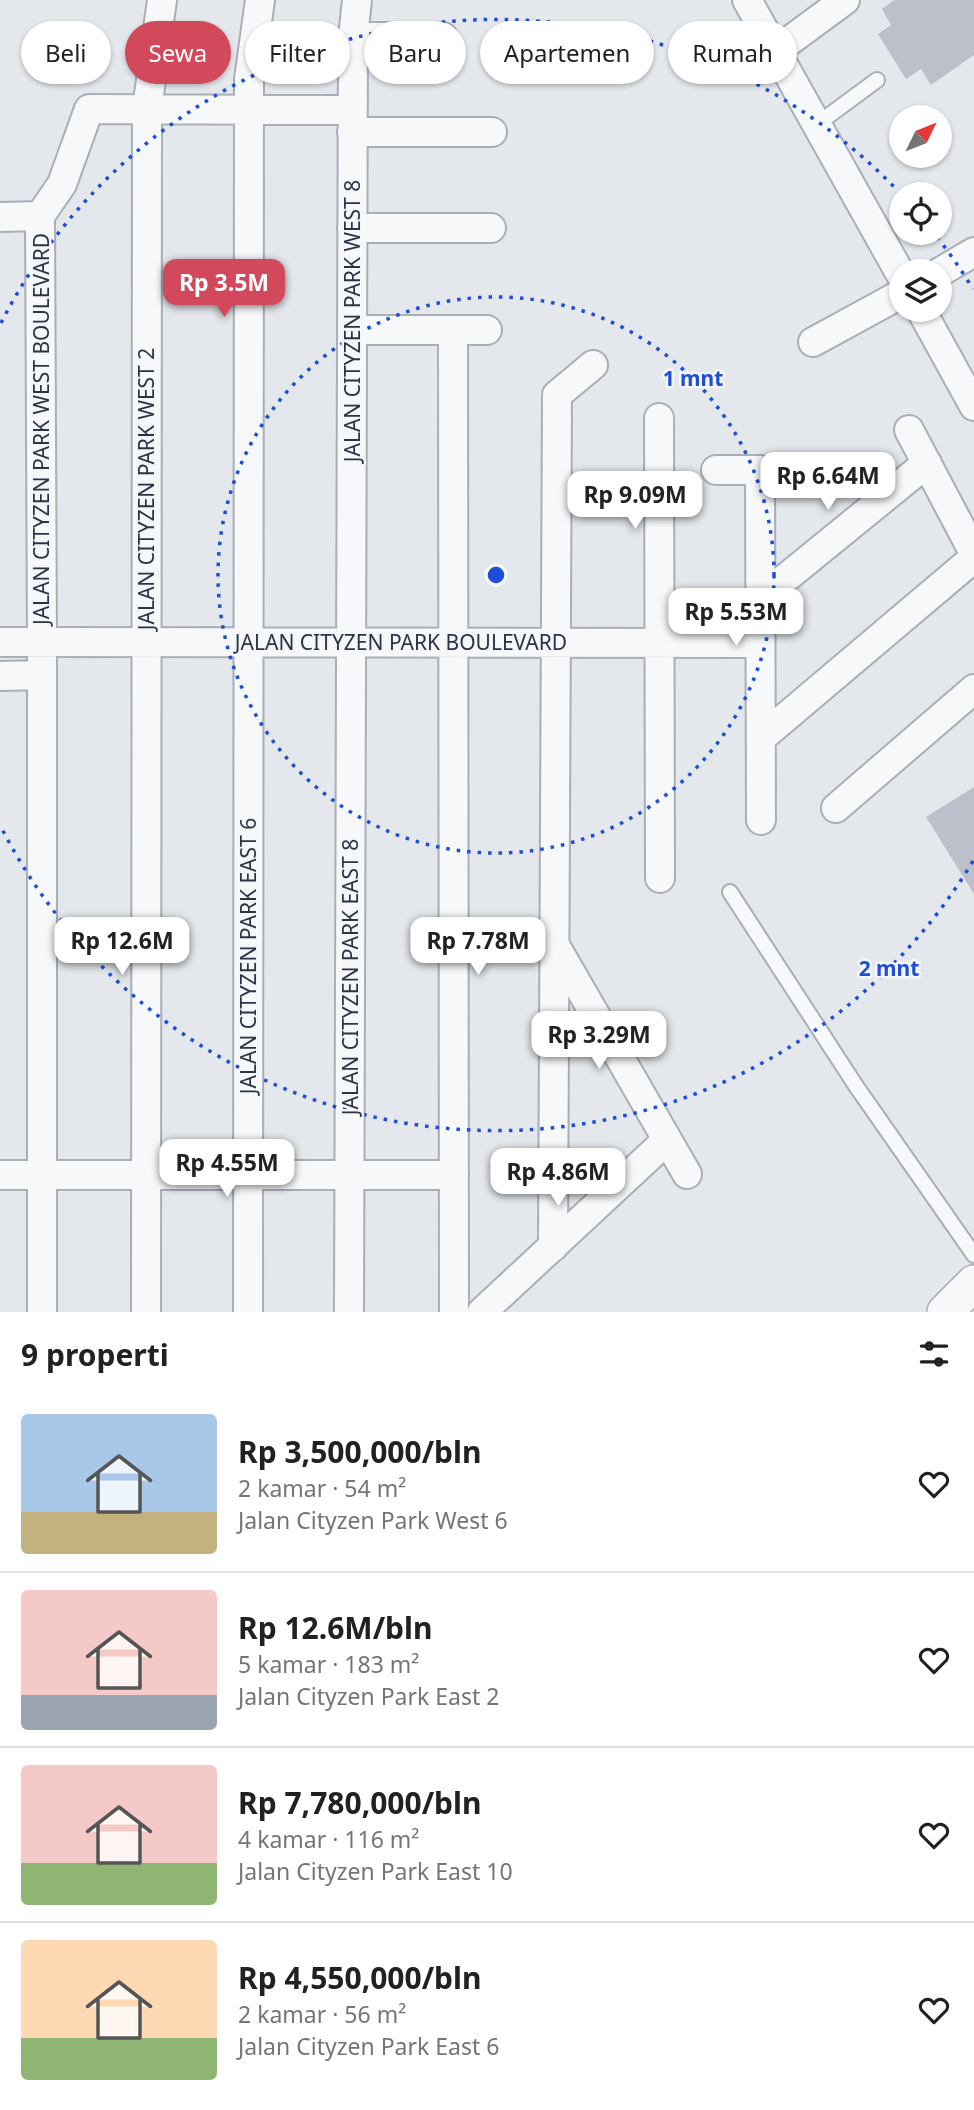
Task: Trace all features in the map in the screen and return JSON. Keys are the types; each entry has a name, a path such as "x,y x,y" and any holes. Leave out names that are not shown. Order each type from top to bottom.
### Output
{"street":[{"name":"JALAN CITYZEN PARK WEST 2","path":"146,1312 147,109 162,0"},
{"name":"JALAN CITYZEN PARK EAST 6","path":"248,1312 249,79 260,0"},
{"name":"JALAN CITYZEN PARK WEST 8","path":"351,642 352,121 353,37 357,0"},
{"path":"747,0 760,21"},
{"path":"797,35 845,0"},
{"path":"353,37 364,37"},
{"path":"795,84 892,259"},
{"path":"0,218 40,216 62,184 89,109 249,109 352,121 492,132"},
{"name":"JALAN CITYZEN PARK WEST BOULEVARD","path":"40,216 43,642 42,1312"},
{"path":"352,228 491,229"},
{"path":"952,265 974,252"},
{"path":"813,342 889,301"},
{"path":"928,322 974,406"},
{"path":"352,330 487,330"},
{"path":"453,330 454,1312"},
{"path":"553,1247 557,395 593,365"},
{"path":"659,418 660,878"},
{"path":"909,430 974,552"},
{"path":"760,599 927,463"},
{"path":"716,470 760,470 761,820"},
{"path":"761,738 974,558"},
{"name":"JALAN CITYZEN PARK BOULEVARD","path":"0,642 760,643"},
{"name":"JALAN CITYZEN PARK EAST 8","path":"349,1312 351,642"},
{"path":"0,676 42,675"},
{"path":"836,808 974,689"},
{"path":"554,945 687,1174"},
{"path":"482,1312 667,1140"},
{"path":"0,1174 454,1175"},
{"path":"945,1312 974,1283"}],"lane":[{"path":"816,125 877,80"},
{"path":"730,891 856,1086 974,1255"}],"building":[{"path":"894,0 974,0 974,55 931,85 921,69 906,79 878,34 891,25 882,9"},
{"path":"974,787 974,894 926,817"}]}
